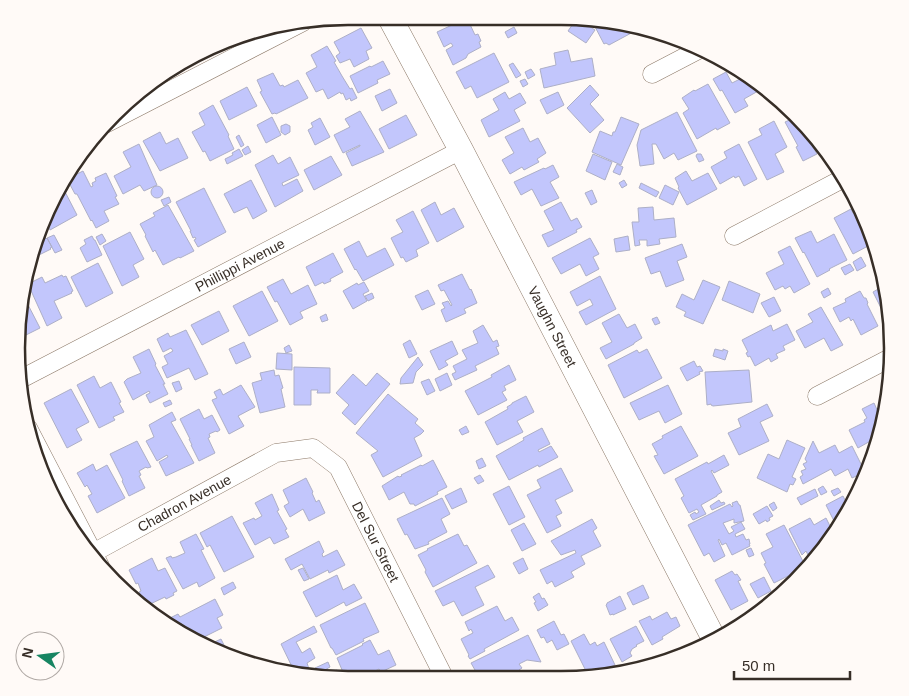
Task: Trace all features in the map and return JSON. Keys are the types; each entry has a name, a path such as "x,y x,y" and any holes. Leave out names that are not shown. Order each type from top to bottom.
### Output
{"street":[{"name":"Vaughn Street","path":"394,25 461,150 711,634"},
{"path":"128,112 284,31"},
{"path":"652,74 692,53"},
{"name":"Phillippi Avenue","path":"27,376 461,150"},
{"path":"734,236 838,181"},
{"path":"817,396 883,361"},
{"name":"Del Sur Street","path":"276,453 313,448 338,467 441,671"},
{"name":"Chadron Avenue","path":"101,556 276,453"},
{"path":"47,465 80,529"}],"building":[{"path":"452,25 470,25 475,35 478,34 481,47 453,65 446,50 453,46 451,43 444,47 437,32"},
{"path":"572,26 590,27 595,30 586,43 568,31"},
{"path":"514,27 517,33 508,38 505,32"},
{"path":"595,27 632,33 609,45 604,44"},
{"path":"361,28 372,48 366,51 369,59 354,67 350,59 340,63 336,56 340,53 334,42"},
{"path":"327,46 342,76 350,89 352,88 357,98 351,101 350,98 346,100 343,93 341,94 340,92 328,99 323,89 316,92 306,73 317,67 311,55"},
{"path":"568,50 571,62 592,58 595,76 544,88 540,69 556,65 554,53"},
{"path":"494,53 509,82 477,98 471,86 465,89 456,72"},
{"path":"383,61 390,74 377,80 378,83 358,93 350,76"},
{"path":"513,63 521,75 516,78 509,65"},
{"path":"531,69 535,75 528,79 525,72"},
{"path":"726,72 732,83 740,79 757,92 744,99 748,106 735,113 722,90 720,91 713,79"},
{"path":"273,73 280,86 283,85 284,87 298,80 308,98 276,114 272,114 260,92 262,91 257,80"},
{"path":"525,79 528,84 523,87 520,81"},
{"path":"708,84 730,123 717,130 716,128 697,139 683,113 689,109 682,98"},
{"path":"590,85 599,95 590,104 604,120 590,133 567,108"},
{"path":"247,87 257,106 229,120 220,101"},
{"path":"390,89 397,103 382,111 375,96"},
{"path":"505,92 509,99 520,93 526,103 514,110 520,121 489,137 481,120 499,110 493,99"},
{"path":"558,92 564,105 547,114 540,100"},
{"path":"213,105 229,135 234,149 210,161 192,132 205,125 199,113"},
{"path":"360,111 384,152 352,166 346,153 360,145 343,153 334,135 350,127 345,119"},
{"path":"677,112 697,151 678,160 674,153 664,159 656,144 652,144 654,164 640,166 637,145 641,130"},
{"path":"406,115 417,135 389,149 379,129"},
{"path":"272,117 281,135 266,143 257,125"},
{"path":"621,117 639,124 621,165 592,152 600,131 612,136"},
{"path":"320,118 330,137 315,145 308,130 313,127 311,123"},
{"path":"789,120 804,135 817,154 803,161 796,147 798,146 785,122"},
{"path":"774,121 787,147 775,154 784,172 767,180 748,142 762,135 759,129"},
{"path":"286,124 290,126 290,132 285,135 281,132 281,126"},
{"path":"523,128 530,142 538,138 546,153 537,159 539,162 524,170 522,167 510,174 502,160 514,153 505,137"},
{"path":"160,132 166,144 178,138 188,158 160,171 143,141"},
{"path":"239,135 244,145 241,147 236,137"},
{"path":"139,144 157,185 144,191 140,185 123,194 114,176 131,167 123,152"},
{"path":"739,144 757,179 744,186 739,176 735,178 734,176 720,184 711,167 727,158 724,152"},
{"path":"248,146 251,152 245,155 242,150"},
{"path":"239,149 243,156 227,164 225,159"},
{"path":"593,154 612,162 605,180 586,171"},
{"path":"697,154 701,154 704,160 699,162"},
{"path":"273,155 278,164 290,157 299,175 282,183 283,186 297,179 303,191 275,207 255,165"},
{"path":"331,156 342,175 314,190 304,170"},
{"path":"617,164 623,167 620,175 613,172"},
{"path":"553,165 559,177 550,182 559,198 541,206 532,189 521,195 514,182"},
{"path":"83,171 91,187 93,186 92,183 96,181 95,178 106,173 119,204 104,211 109,221 96,228 69,184 75,175"},
{"path":"686,171 692,181 708,173 717,189 687,205 675,178"},
{"path":"251,180 267,211 253,219 247,207 234,213 224,194"},
{"path":"624,180 627,185 622,188 619,183"},
{"path":"641,183 659,192 656,197 639,188"},
{"path":"665,185 679,192 673,205 659,198"},
{"path":"155,186 159,186 163,192 159,198 155,198 151,194 151,190"},
{"path":"204,188 226,232 198,247 194,240 196,239 195,237 193,238 176,202"},
{"path":"592,190 597,202 591,205 585,193"},
{"path":"65,192 77,215 50,230 49,227"},
{"path":"169,197 171,202 164,206 161,200"},
{"path":"435,202 441,215 454,208 464,227 437,242 421,210"},
{"path":"561,202 571,221 577,218 582,227 576,230 577,232 548,247 542,235 554,230 544,211"},
{"path":"168,205 194,251 163,265 155,250 153,252 140,224 155,216 153,213"},
{"path":"653,207 654,220 674,218 676,237 659,239 660,244 647,246 647,240 639,240 640,245 635,246 632,222 639,222 638,208"},
{"path":"851,209 868,246 853,254 834,218"},
{"path":"413,211 429,243 416,250 418,256 406,262 403,257 401,258 391,238 403,232 396,220"},
{"path":"811,231 817,243 834,234 847,260 817,277 795,238"},
{"path":"130,232 144,259 133,265 139,277 122,286 103,246"},
{"path":"102,234 106,241 100,245 96,237"},
{"path":"54,235 62,250 55,253 47,238"},
{"path":"92,236 102,255 87,262 80,248 86,244 84,240"},
{"path":"628,236 630,250 616,252 614,239"},
{"path":"45,237 52,247 39,255"},
{"path":"590,238 599,254 593,257 599,269 586,276 580,264 561,274 552,258"},
{"path":"359,241 367,257 385,248 394,265 363,281 344,249"},
{"path":"682,244 687,257 677,261 684,280 666,287 660,271 651,274 645,258"},
{"path":"790,246 810,284 794,293 790,286 785,289 783,286 775,290 766,273 784,264 778,252"},
{"path":"333,253 343,272 330,279 331,281 315,286 306,267"},
{"path":"861,257 866,266 857,271 853,262"},
{"path":"98,263 113,293 86,307 71,277"},
{"path":"850,264 854,270 845,275 841,268"},
{"path":"462,274 477,303 464,309 466,313 446,322 441,310 445,308 442,303 448,301 452,305 444,290 441,291 438,285"},
{"path":"62,275 63,277 66,276 73,291 54,301 62,318 47,326 30,289 32,282 42,277 45,283"},
{"path":"600,276 616,309 586,325 579,312 593,305 590,299 577,306 570,292"},
{"path":"283,279 291,294 308,285 317,304 300,312 303,318 290,325 267,287"},
{"path":"703,280 720,287 703,324 684,316 686,312 676,307 682,294 694,300"},
{"path":"729,281 760,294 753,313 722,300"},
{"path":"364,282 369,291 363,294 367,301 353,309 343,291 357,283 358,285"},
{"path":"828,288 831,294 824,298 821,292"},
{"path":"879,289 881,308 873,292"},
{"path":"428,290 435,304 422,310 415,296"},
{"path":"262,291 278,321 249,336 233,306"},
{"path":"860,291 864,298 866,298 878,326 861,335 853,319 851,321 849,317 840,322 833,308 846,302 845,299"},
{"path":"372,293 374,298 368,301 365,296"},
{"path":"774,297 781,311 769,317 761,303"},
{"path":"28,305 40,328 26,335 26,327"},
{"path":"821,307 843,345 831,351 824,338 805,348 796,331 813,322 808,314"},
{"path":"219,311 229,331 202,345 191,325"},
{"path":"326,314 328,320 322,322 320,317"},
{"path":"619,314 627,328 635,324 642,338 606,359 600,348 612,342 602,323"},
{"path":"657,317 660,323 655,325 652,319"},
{"path":"787,324 795,340 783,346 785,350 776,354 778,358 771,362 769,358 755,366 750,356 748,357 746,353 748,352 742,340 771,325 773,331"},
{"path":"483,325 493,342 497,340 499,346 496,347 499,354 475,366 477,370 455,380 452,374 456,372 453,366 467,359 462,350 478,343 473,331"},
{"path":"186,330 208,374 195,380 189,368 167,378 162,367 168,364 164,356 173,351 171,348 163,352 157,339 168,333 170,337"},
{"path":"410,340 417,354 409,358 403,344"},
{"path":"452,341 458,354 445,361 448,365 439,370 430,351"},
{"path":"244,342 251,357 236,364 229,349"},
{"path":"289,345 292,351 286,353 284,348"},
{"path":"149,349 168,394 150,403 146,395 150,393 149,391 133,400 124,382 141,373 133,357"},
{"path":"647,349 662,378 624,398 608,365 637,350 639,353"},
{"path":"715,349 728,351 725,360 713,356"},
{"path":"277,353 292,354 292,370 276,369"},
{"path":"418,357 423,365 416,372 413,383 400,384 401,378"},
{"path":"694,361 697,367 700,366 703,371 687,381 680,368"},
{"path":"509,365 516,380 504,386 506,390 502,392 507,400 478,415 465,391 492,377 491,375"},
{"path":"294,367 330,368 330,393 317,393 318,390 311,390 311,405 294,405"},
{"path":"274,370 275,376 279,375 283,388 281,389 285,407 260,413 252,383 262,380 260,373"},
{"path":"749,370 752,402 707,405 705,372"},
{"path":"377,373 390,384 355,425 342,413 349,405 336,393 353,374 366,386"},
{"path":"447,373 452,385 440,391 435,379"},
{"path":"94,376 100,388 111,382 124,412 113,417 115,420 99,428 77,385"},
{"path":"429,379 435,391 427,395 421,382"},
{"path":"179,381 182,389 176,392 172,383"},
{"path":"241,385 255,407 238,416 244,426 229,434 212,400 217,398 214,392 220,389 223,395"},
{"path":"668,385 682,414 665,423 659,411 639,420 630,403"},
{"path":"71,389 89,422 76,429 82,440 67,448 44,403"},
{"path":"388,394 418,419 415,423 424,431 414,438 422,456 383,477 371,455 378,451 356,433"},
{"path":"526,396 534,412 517,421 523,432 497,445 485,422 508,409 507,407 512,403"},
{"path":"170,400 172,404 165,407 163,403"},
{"path":"874,403 878,412 870,441 858,448 849,430 865,422 864,420 867,418 862,409"},
{"path":"767,404 773,416 760,422 769,441 739,455 728,433 741,427 738,419"},
{"path":"199,409 204,419 212,415 220,430 209,434 210,437 208,438 215,453 199,461 180,419"},
{"path":"172,412 176,420 171,422 194,463 166,476 159,462 168,457 167,455 157,461 146,441 154,437 149,425"},
{"path":"466,426 469,432 462,435 459,430"},
{"path":"681,426 698,456 664,474 654,456 658,455 652,444 663,438 662,436"},
{"path":"542,428 550,444 538,450 539,452 551,446 558,457 509,480 496,456"},
{"path":"787,440 805,448 792,477 796,479 793,485 790,484 787,492 757,478 768,454 779,459"},
{"path":"137,441 151,467 146,467 139,471 141,475 139,476 145,488 129,496 110,454"},
{"path":"813,441 819,453 835,445 839,453 852,446 862,465 858,475 852,478 848,469 835,476 831,469 803,484 800,477 803,475 801,471 806,469 803,464 807,462 805,459"},
{"path":"724,455 729,465 714,473 711,471 722,492 701,505 706,514 693,520 690,515 699,512 697,509 689,513 681,498 684,496 675,479"},
{"path":"482,458 486,466 479,469 476,461"},
{"path":"433,460 447,487 415,506 410,504 404,492 389,500 382,486 398,476 402,476"},
{"path":"93,464 96,471 107,465 125,498 97,513 88,496 92,494 87,485 85,487 77,473"},
{"path":"561,468 573,491 555,500 562,513 556,516 561,526 547,533 527,495 541,488 537,480"},
{"path":"480,475 484,481 478,484 474,478"},
{"path":"306,478 316,502 319,500 325,513 309,521 303,509 290,517 284,506 289,503 283,490"},
{"path":"509,486 525,517 509,525 493,494"},
{"path":"823,486 827,492 821,495 818,489"},
{"path":"461,488 467,502 452,509 445,496"},
{"path":"838,488 841,492 834,496 831,491"},
{"path":"815,489 818,496 801,505 797,498"},
{"path":"272,494 279,510 277,511 287,529 285,530 289,537 274,544 270,537 255,545 243,523 262,516 255,503"},
{"path":"843,496 846,499 834,521 826,505"},
{"path":"442,498 450,514 441,519 447,532 428,542 429,544 415,549 397,519"},
{"path":"719,500 725,504 712,510 710,506"},
{"path":"737,501 740,505 744,521 734,523 734,519 723,523 729,534 734,531 731,527 741,522 745,529 735,534 736,537 743,534 746,540 749,539 750,546 732,555 726,543 722,545 719,539 725,556 714,562 709,553 704,556 688,525 730,504 732,507 732,503"},
{"path":"774,502 777,508 773,511 769,505"},
{"path":"767,506 773,516 767,522 766,520 759,524 753,514"},
{"path":"232,516 254,557 224,572 210,545 207,547 200,533"},
{"path":"810,518 814,525 826,518 830,527 808,556 806,551 802,555 789,529"},
{"path":"592,519 597,528 593,531 601,546 581,556 585,564 571,572 574,577 555,587 552,581 547,584 540,570 576,553 575,550 561,555 551,541"},
{"path":"524,523 536,544 522,551 511,530"},
{"path":"784,525 803,562 790,575 774,583 764,564 766,563 761,553 773,547 766,534"},
{"path":"196,534 204,549 201,550 215,578 199,587 197,582 183,589 166,558 176,557 185,553 180,542"},
{"path":"458,534 464,546 467,545 477,563 433,587 418,555"},
{"path":"319,541 324,552 322,554 323,557 337,550 345,565 329,573 328,570 310,579 302,564 291,570 285,559"},
{"path":"751,548 754,555 749,557 746,550"},
{"path":"152,558 158,571 165,568 177,591 166,599 165,597 151,604 141,596 138,583 136,584 129,570"},
{"path":"523,558 528,569 519,574 513,563"},
{"path":"488,565 495,577 475,587 484,605 462,616 454,601 443,606 435,591"},
{"path":"303,568 309,579 304,581 298,570"},
{"path":"732,571 741,580 738,581 748,601 731,610 715,580"},
{"path":"337,575 343,590 354,584 362,598 346,606 344,602 316,617 303,592"},
{"path":"764,577 771,591 758,598 750,584"},
{"path":"233,582 236,588 224,595 221,588"},
{"path":"643,585 649,598 633,605 627,593"},
{"path":"539,593 548,605 538,611 533,597"},
{"path":"620,596 626,609 610,615 607,603"},
{"path":"215,599 223,615 217,618 222,628 204,637 170,618 178,614 180,617"},
{"path":"365,603 379,632 336,655 320,625"},
{"path":"497,606 505,621 512,617 519,630 470,659 461,639 473,633 471,629 469,631 465,622"},
{"path":"667,612 671,619 676,617 680,626 652,645 639,621 650,616 652,620"},
{"path":"554,621 561,635 564,634 569,644 557,650 552,640 547,643 544,637 541,638 537,630"},
{"path":"314,626 317,632 296,642 302,653 310,648 315,658 307,663 309,668 292,666 281,644"},
{"path":"636,626 644,641 636,645 630,653 632,656 622,662 610,639"},
{"path":"584,634 590,645 595,642 597,646 604,642 615,665 585,670 571,641"},
{"path":"528,635 541,662 527,660 519,664 522,668 520,671 476,671 471,663"},
{"path":"221,639 225,646 224,646 215,642"},
{"path":"370,640 378,655 389,650 396,665 383,671 379,669 375,671 342,671 337,658"},
{"path":"328,662 330,667 325,670 315,668"}]}
